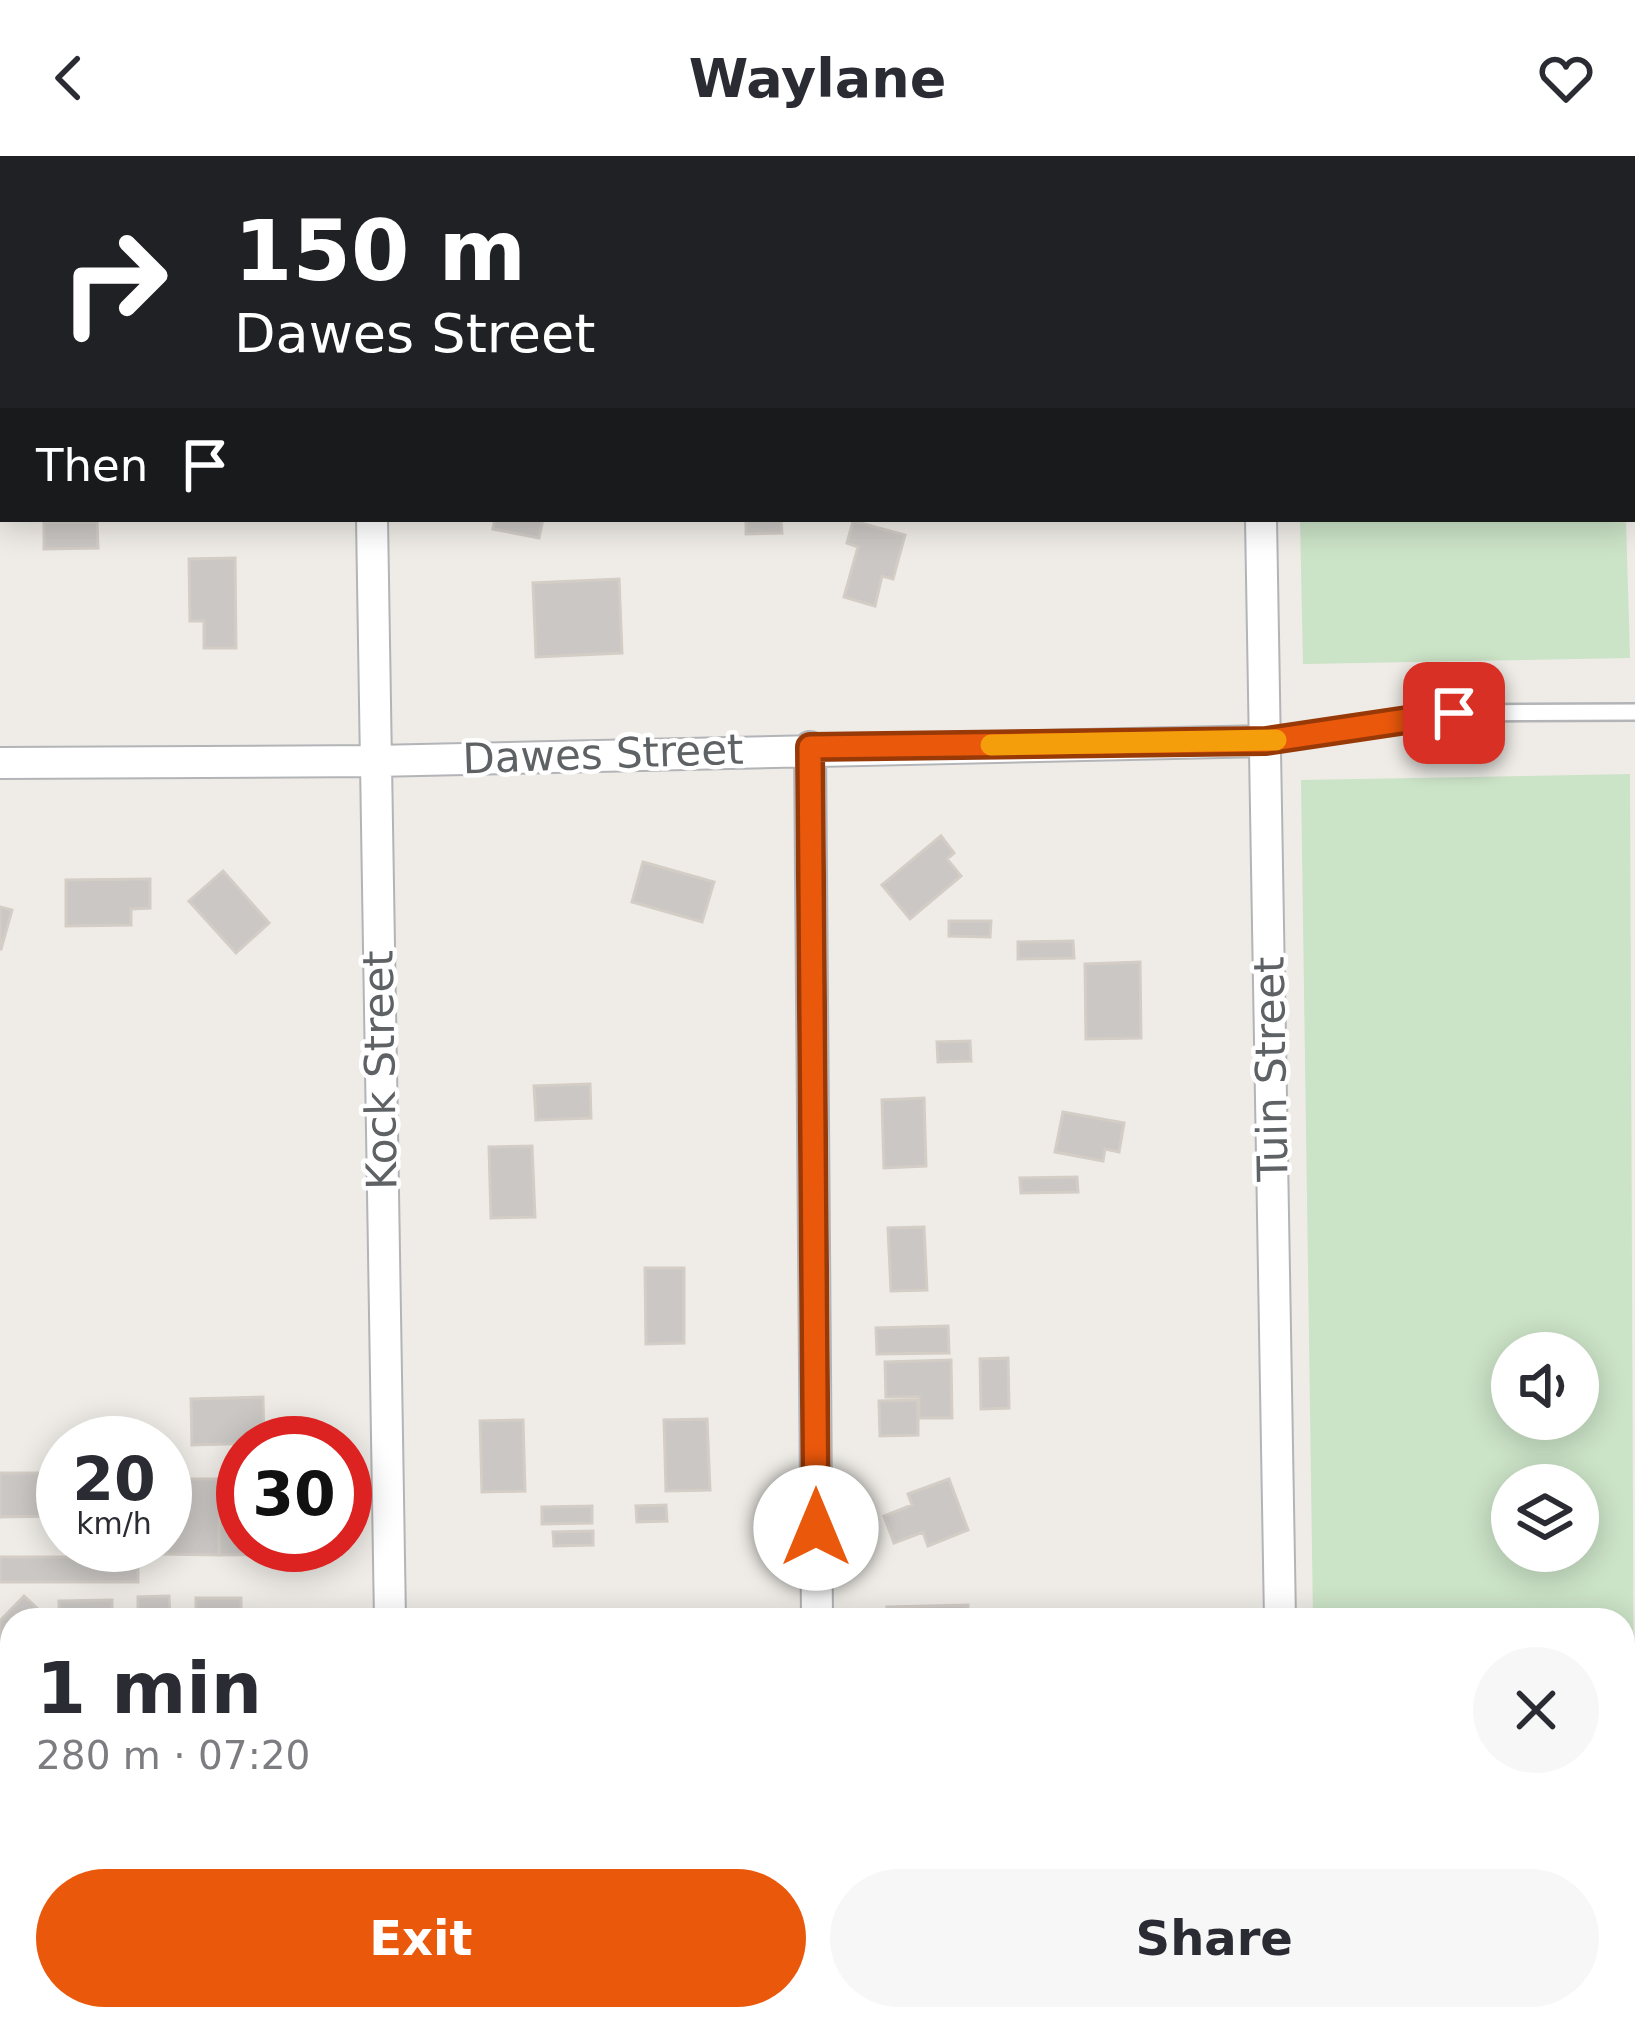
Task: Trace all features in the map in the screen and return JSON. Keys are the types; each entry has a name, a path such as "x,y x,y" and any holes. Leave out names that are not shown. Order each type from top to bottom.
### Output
{"street":[{"name":"Kock Street","path":"372,522 389,1608"},
{"name":"Tuin Street","path":"1262,522 1280,1608"},
{"name":"Dawes Street","path":"0,763 375,761 810,747 1266,741"},
{"path":"810,747 817,1608"}],"lane":[{"name":"Dawes Street","path":"1266,741 1454,713 1635,712"}],"green space":[{"path":"1300,522 1626,522 1630,658 1303,664"},
{"path":"1630,774 1633,1608 1313,1608 1301,780"}],"building":[{"path":"44,522 97,522 98,548 44,549"},
{"path":"494,522 542,522 539,538 493,529"},
{"path":"746,522 781,522 782,533 746,534"},
{"path":"853,522 905,535 893,579 882,576 875,606 844,597 858,547 847,543"},
{"path":"235,558 236,648 204,648 204,621 190,621 189,559"},
{"path":"619,579 622,653 536,657 533,583"},
{"path":"941,836 954,853 947,859 961,876 910,919 882,885"},
{"path":"643,862 714,882 702,922 632,902"},
{"path":"223,871 269,923 236,953 189,901"},
{"path":"150,879 150,908 131,909 131,925 66,926 66,880"},
{"path":"0,907 12,910 1,949 0,949"},
{"path":"949,921 991,921 990,937 949,936"},
{"path":"1073,941 1074,958 1018,959 1018,942"},
{"path":"1140,962 1141,1038 1086,1039 1085,964"},
{"path":"970,1041 971,1061 938,1062 937,1042"},
{"path":"590,1084 591,1118 536,1120 534,1086"},
{"path":"924,1098 926,1166 884,1168 882,1100"},
{"path":"1063,1112 1124,1123 1119,1152 1105,1149 1103,1161 1055,1152"},
{"path":"532,1146 535,1217 491,1218 489,1147"},
{"path":"1077,1177 1078,1192 1021,1193 1020,1178"},
{"path":"924,1227 927,1290 891,1291 888,1228"},
{"path":"645,1268 684,1268 684,1343 646,1344"},
{"path":"948,1326 949,1353 877,1354 876,1328"},
{"path":"1008,1358 1009,1408 981,1409 980,1359"},
{"path":"951,1360 952,1418 919,1418 919,1397 886,1397 885,1362"},
{"path":"263,1397 263,1416 216,1416 216,1444 192,1445 191,1399"},
{"path":"918,1400 918,1435 880,1436 879,1401"},
{"path":"707,1419 710,1490 666,1491 664,1420"},
{"path":"523,1420 525,1491 482,1492 480,1421"},
{"path":"0,1473 36,1473 36,1516 0,1517"},
{"path":"192,1479 216,1479 216,1555 192,1555"},
{"path":"949,1479 968,1530 928,1546 923,1532 894,1543 884,1516 912,1505 908,1494"},
{"path":"666,1505 667,1521 637,1522 636,1506"},
{"path":"592,1506 592,1523 542,1524 542,1507"},
{"path":"593,1531 593,1545 554,1546 553,1532"},
{"path":"0,1557 36,1557 36,1572 138,1572 138,1582 0,1582"},
{"path":"24,1596 37,1608 12,1608"},
{"path":"169,1596 170,1608 138,1608 138,1597"},
{"path":"196,1598 241,1598 241,1608 196,1608"},
{"path":"112,1600 112,1608 59,1608 59,1601"},
{"path":"968,1605 968,1608 887,1607"}],"slow traffic":[{"path":"991,745 1276,740"}],"route":[{"path":"816,1528 810,747 1266,741 1454,713"}]}
